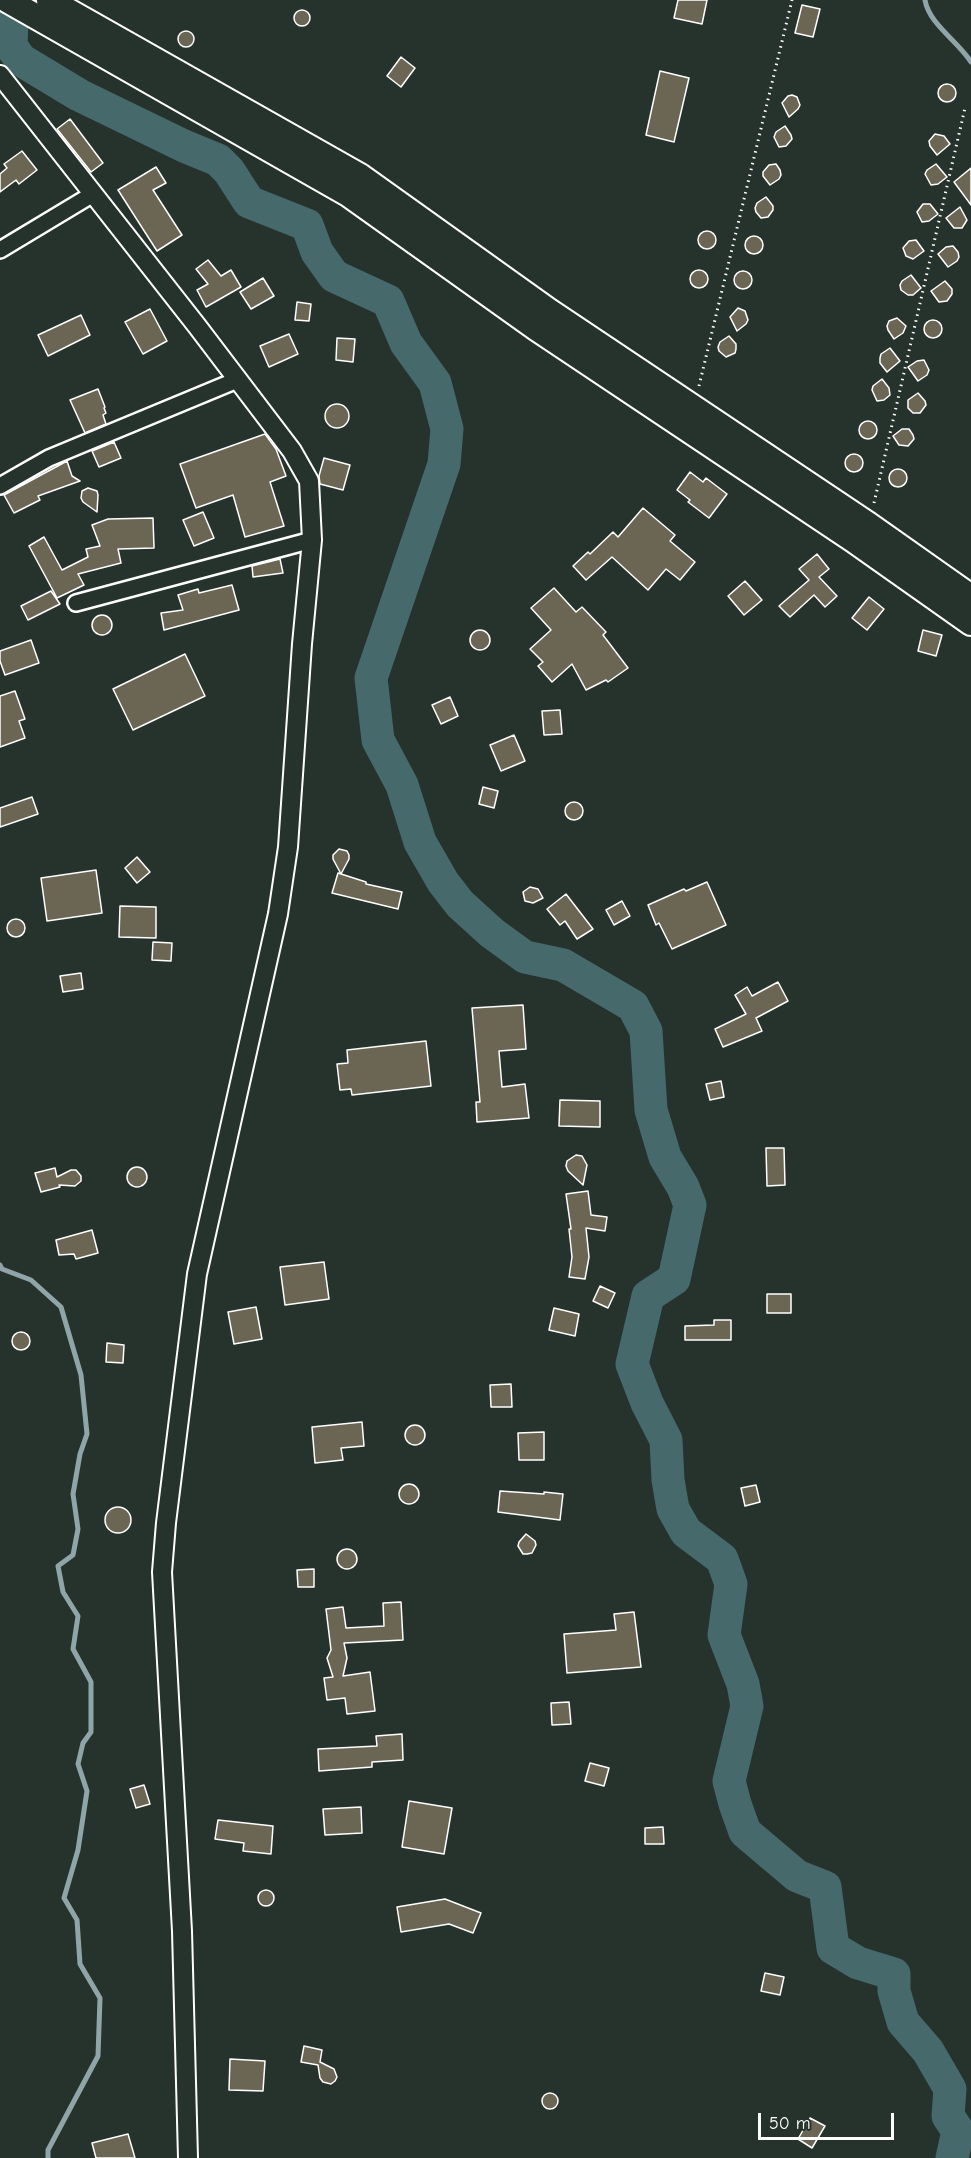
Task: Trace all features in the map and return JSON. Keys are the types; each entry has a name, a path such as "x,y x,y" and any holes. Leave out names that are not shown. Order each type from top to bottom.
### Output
{"highway":[{"path":"7,0 78,19 360,176 549,311 869,525 971,597"},
{"path":"78,19 348,194 536,328 852,539 971,623"}],"street":[{"path":"0,75 292,451 309,481 312,540 302,644 288,847 278,914 197,1274 162,1572 182,1931 188,2158"},
{"path":"0,250 93,194"},
{"path":"0,486 49,458 237,380"},
{"path":"76,603 312,540"}],"path":[{"path":"694,409 792,0"},
{"path":"869,525 965,108"}],"building":[{"path":"678,0 707,0 702,24 674,18"},
{"path":"802,5 820,9 813,37 795,33"},
{"path":"302,10 310,18 302,26 294,18"},
{"path":"183,31 189,31 194,39 192,45 183,47 178,42 178,36"},
{"path":"401,57 415,68 401,87 387,76"},
{"path":"660,71 689,78 674,142 646,135"},
{"path":"947,84 953,87 956,93 953,99 947,102 941,99 938,93 941,87"},
{"path":"792,95 797,97 800,105 789,117 782,103"},
{"path":"70,119 103,163 91,172 57,129"},
{"path":"785,126 792,139 786,146 779,147 774,137 776,132"},
{"path":"935,134 944,136 950,144 937,155 929,141"},
{"path":"22,151 37,170 19,184 16,180 0,192 0,174 7,168 4,164"},
{"path":"776,164 781,175 770,185 763,176 763,172 769,165"},
{"path":"936,164 947,177 938,184 931,185 925,174"},
{"path":"156,167 166,183 153,190 182,235 157,251 118,190"},
{"path":"971,168 971,205 954,182"},
{"path":"766,197 773,206 773,210 768,217 761,218 755,208 757,203"},
{"path":"923,204 930,204 938,214 929,221 922,222 917,212"},
{"path":"960,207 967,220 962,228 954,228 946,218"},
{"path":"707,231 713,234 716,240 713,246 707,249 701,246 698,240 701,234"},
{"path":"754,236 760,239 763,245 760,251 754,254 748,251 745,245 748,239"},
{"path":"916,240 924,251 913,259 906,256 903,248 909,241"},
{"path":"953,246 959,257 948,267 938,254 946,247"},
{"path":"208,260 221,276 231,270 241,287 206,307 197,290 208,284 196,269"},
{"path":"699,270 705,273 708,279 705,285 699,288 693,285 690,279 693,273"},
{"path":"743,271 749,274 752,280 749,286 743,289 737,286 734,280 737,274"},
{"path":"911,275 921,288 913,295 908,295 901,290 900,285"},
{"path":"263,278 274,296 251,309 240,292"},
{"path":"945,281 952,289 952,294 947,301 939,302 931,291"},
{"path":"297,302 311,304 309,321 295,320"},
{"path":"738,308 745,311 748,320 737,331 730,317"},
{"path":"150,309 167,341 143,354 125,322"},
{"path":"81,315 90,335 48,356 38,335"},
{"path":"897,318 906,326 903,333 894,339 887,326 889,321"},
{"path":"933,320 939,323 942,329 939,335 933,338 927,335 924,329 927,323"},
{"path":"289,334 298,354 269,367 260,346"},
{"path":"729,336 736,344 736,349 735,353 726,357 718,347 720,342"},
{"path":"337,338 355,339 353,362 336,360"},
{"path":"890,348 900,361 887,372 880,363 880,358 881,354"},
{"path":"924,360 929,370 927,375 918,381 908,367 917,361"},
{"path":"882,379 889,388 890,395 884,400 877,401 872,390 873,386"},
{"path":"98,389 105,407 106,413 103,415 106,424 85,433 70,400"},
{"path":"918,393 926,405 920,413 913,413 908,408 908,400"},
{"path":"337,404 345,408 349,416 345,424 337,428 329,424 325,416 329,408"},
{"path":"868,421 874,424 877,430 874,436 868,439 862,436 859,430 862,424"},
{"path":"902,429 909,429 913,435 914,439 908,446 899,445 893,436"},
{"path":"265,434 276,449 286,476 270,482 284,526 245,537 233,495 196,508 180,464"},
{"path":"114,442 121,458 99,467 92,451"},
{"path":"854,454 860,457 863,463 860,469 854,472 848,469 845,463 848,457"},
{"path":"324,458 350,465 343,490 320,484 319,476"},
{"path":"67,461 72,476 80,481 38,496 40,500 14,513 4,495"},
{"path":"898,469 904,472 907,478 904,484 898,487 892,484 889,478 892,472"},
{"path":"690,472 703,482 706,478 727,494 709,518 677,490"},
{"path":"88,488 97,491 97,512 81,498 82,491"},
{"path":"643,508 675,535 670,541 695,562 680,580 666,569 648,590 612,557 586,580 573,566 588,552 590,554 613,532 618,537"},
{"path":"203,512 214,538 194,546 183,520"},
{"path":"153,518 154,548 118,549 121,563 78,574 84,585 57,598 29,546 44,537 62,570 88,557 86,549 100,546 92,525 108,519"},
{"path":"817,554 829,569 819,577 837,596 825,607 814,595 790,617 779,606 809,580 799,569"},
{"path":"280,559 283,573 253,577 252,566"},
{"path":"745,581 762,600 744,615 728,596"},
{"path":"232,585 239,610 164,630 161,613 183,610 178,595 198,589 199,593"},
{"path":"554,588 576,612 582,607 606,632 603,635 628,668 608,682 606,680 586,690 572,664 552,682 538,666 543,662 530,649 551,630 531,608"},
{"path":"51,591 60,604 28,620 21,606"},
{"path":"869,597 884,609 867,630 852,618"},
{"path":"102,615 109,618 112,625 109,632 102,635 95,632 92,625 95,618"},
{"path":"480,630 487,633 490,640 487,647 480,650 473,647 470,640 473,633"},
{"path":"923,630 942,635 936,656 918,651"},
{"path":"31,640 39,663 5,675 0,661 0,651"},
{"path":"185,654 205,696 133,730 113,689"},
{"path":"15,691 25,719 19,721 25,738 0,747 0,696"},
{"path":"450,697 458,716 441,724 432,705"},
{"path":"560,710 562,734 544,735 542,711"},
{"path":"514,735 525,761 501,771 490,745"},
{"path":"483,787 498,791 494,808 479,804"},
{"path":"32,797 38,814 0,827 0,808"},
{"path":"574,802 580,805 583,811 580,817 574,820 568,817 565,811 568,805"},
{"path":"339,849 347,851 349,855 341,874 333,859 333,855"},
{"path":"137,857 150,872 137,883 125,868"},
{"path":"96,870 102,913 47,921 41,878"},
{"path":"338,873 366,882 366,884 402,892 398,909 332,893"},
{"path":"707,882 726,925 672,949 659,923 656,925 648,905 684,889 686,891"},
{"path":"530,887 538,889 543,898 533,903 525,901 523,892"},
{"path":"566,894 593,929 577,939 565,921 560,925 547,909"},
{"path":"622,901 630,916 614,925 606,910"},
{"path":"120,906 156,907 156,938 119,937"},
{"path":"16,919 22,922 25,928 22,934 16,937 10,934 7,928 10,922"},
{"path":"153,942 172,943 171,961 152,960"},
{"path":"81,973 83,989 63,992 60,976"},
{"path":"778,982 788,1001 756,1018 762,1031 723,1047 715,1029 746,1014 735,995 747,987 752,996"},
{"path":"523,1005 526,1049 499,1051 502,1087 525,1084 529,1118 477,1122 476,1102 480,1102 472,1008"},
{"path":"426,1041 431,1086 352,1095 351,1089 340,1090 337,1064 348,1063 347,1050"},
{"path":"721,1081 724,1097 710,1100 706,1084"},
{"path":"560,1100 600,1101 600,1127 559,1126"},
{"path":"766,1148 784,1148 785,1185 767,1186"},
{"path":"576,1155 582,1156 587,1165 583,1185 568,1171 566,1166 567,1161"},
{"path":"137,1167 144,1170 147,1177 144,1184 137,1187 130,1184 127,1177 130,1170"},
{"path":"55,1168 57,1177 76,1170 81,1176 81,1181 75,1186 59,1185 60,1187 41,1192 35,1173"},
{"path":"588,1191 591,1215 607,1217 605,1231 586,1228 589,1257 585,1279 569,1277 572,1257 569,1229 571,1229 566,1194"},
{"path":"92,1230 98,1253 76,1259 74,1254 59,1255 56,1240"},
{"path":"324,1262 329,1299 285,1305 280,1267"},
{"path":"600,1286 615,1293 608,1308 593,1301"},
{"path":"767,1294 791,1294 791,1313 767,1313"},
{"path":"256,1307 262,1339 234,1344 228,1312"},
{"path":"554,1308 579,1314 575,1336 549,1330"},
{"path":"714,1320 731,1320 731,1340 685,1340 685,1326 714,1325"},
{"path":"17,1332 25,1332 30,1337 28,1348 17,1350 12,1345 12,1337"},
{"path":"107,1343 124,1345 123,1363 106,1362"},
{"path":"511,1384 512,1407 491,1407 490,1385"},
{"path":"362,1422 364,1446 341,1448 343,1460 315,1463 312,1427"},
{"path":"415,1425 422,1428 425,1435 422,1442 415,1445 408,1442 405,1435 408,1428"},
{"path":"544,1432 544,1460 519,1460 518,1433"},
{"path":"409,1484 416,1487 419,1494 416,1501 409,1504 402,1501 399,1494 402,1487"},
{"path":"756,1485 760,1502 745,1506 741,1488"},
{"path":"500,1491 563,1494 560,1520 498,1512"},
{"path":"118,1507 127,1511 131,1520 127,1529 118,1533 109,1529 105,1520 109,1511"},
{"path":"526,1534 535,1541 536,1545 532,1553 523,1554 518,1546"},
{"path":"343,1549 351,1549 357,1555 357,1563 351,1569 343,1569 337,1563 337,1555"},
{"path":"314,1569 314,1587 298,1587 297,1570"},
{"path":"401,1602 403,1640 344,1643 347,1658 343,1676 370,1672 375,1711 347,1714 345,1698 327,1700 324,1678 333,1677 327,1658 331,1650 326,1609 343,1607 346,1628 384,1626 383,1603"},
{"path":"634,1612 641,1667 567,1673 564,1634 616,1630 614,1614"},
{"path":"569,1702 571,1724 552,1725 551,1703"},
{"path":"402,1734 403,1760 372,1762 372,1767 319,1771 318,1749 377,1746 376,1736"},
{"path":"590,1763 609,1768 604,1786 585,1781"},
{"path":"144,1785 150,1804 136,1808 130,1789"},
{"path":"409,1801 452,1808 444,1854 402,1847"},
{"path":"361,1807 362,1833 325,1835 323,1809"},
{"path":"218,1820 273,1826 271,1854 243,1851 244,1843 215,1839"},
{"path":"663,1827 664,1844 645,1844 645,1828"},
{"path":"263,1890 269,1890 274,1898 272,1904 263,1906 258,1901 258,1895"},
{"path":"445,1899 481,1913 473,1933 449,1924 401,1932 397,1907"},
{"path":"765,1973 784,1977 780,1995 761,1991"},
{"path":"304,2046 322,2050 320,2062 334,2069 337,2077 335,2081 331,2084 323,2082 318,2065 301,2062"},
{"path":"230,2059 265,2061 263,2091 229,2090"},
{"path":"547,2093 553,2093 558,2101 556,2107 547,2109 542,2104 542,2098"},
{"path":"810,2118 825,2126 812,2148 798,2139"},
{"path":"128,2134 135,2158 96,2158 92,2143"}],"waterway":[{"path":"20,0 12,20 11,46 21,60 79,95 218,160 229,171 249,202 307,225 317,252 334,276 388,301 406,343 435,383 447,429 444,464 371,678 378,740 402,785 420,842 443,882 460,904 492,933 525,957 563,965 633,1006 646,1031 651,1110 665,1157 683,1187 690,1205 674,1279 648,1296 632,1364 647,1403 666,1440 668,1480 673,1509 686,1532 722,1559 731,1584 724,1635 743,1684 747,1706 729,1781 735,1804 745,1832 797,1876 825,1887 833,1948 858,1963 894,1974 894,1991 903,2022 928,2051 950,2089 948,2116 958,2131 952,2158"},
{"path":"925,0 932,17 971,62"},
{"path":"0,1265 2,1269 31,1280 61,1307 81,1375 87,1434 80,1454 73,1494 78,1529 73,1555 58,1566 63,1592 78,1616 73,1649 91,1682 91,1732 83,1743 78,1764 87,1791 78,1850 64,1898 77,1920 80,1964 100,1998 98,2056 48,2150 48,2158"}]}
